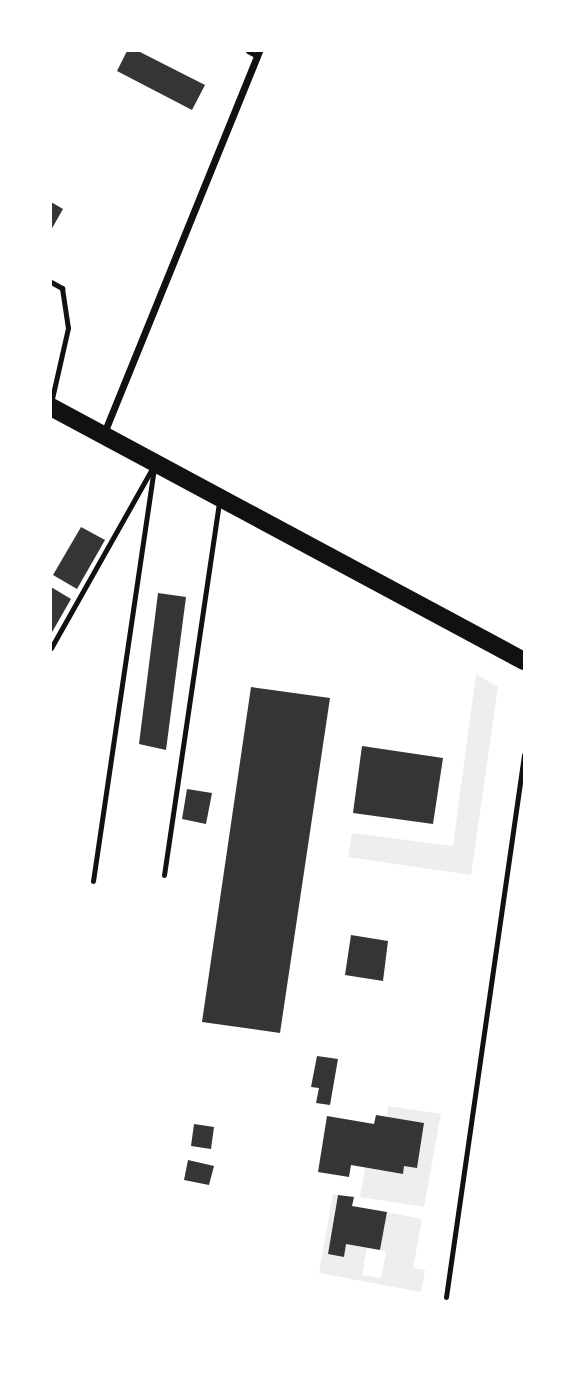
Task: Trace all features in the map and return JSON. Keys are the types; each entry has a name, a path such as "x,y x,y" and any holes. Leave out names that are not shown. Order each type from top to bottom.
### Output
{"highway":[{"path":"51,405 102,436 524,661"}],"street":[{"path":"102,436 258,53"}],"lane":[{"path":"248,51 258,53"},
{"path":"51,282 62,288 68,328 51,405"},
{"path":"51,648 154,464"},
{"path":"93,881 154,464"},
{"path":"164,875 219,498"},
{"path":"446,1297 524,755"}],"shaded area":[{"path":"476,674 498,687 471,875 348,857 352,833 453,846"},
{"path":"388,1106 441,1114 424,1207 360,1197 365,1168 403,1174 404,1166 417,1167 424,1123 387,1117"},
{"path":"333,1194 338,1195 328,1254 344,1257 346,1244 367,1248 362,1275 381,1278 386,1252 380,1250 387,1212 422,1219 413,1268 425,1270 421,1292 319,1273"}],"building":[{"path":"127,51 138,51 205,85 192,110 117,71"},
{"path":"51,202 63,209 51,230"},
{"path":"81,527 105,540 77,589 53,575"},
{"path":"51,587 71,599 51,634"},
{"path":"158,593 186,597 166,750 139,744"},
{"path":"251,687 330,698 280,1033 202,1022"},
{"path":"362,746 443,758 433,824 353,813"},
{"path":"187,789 212,793 206,824 182,819"},
{"path":"351,935 388,941 383,981 345,975"},
{"path":"317,1056 338,1059 330,1105 316,1103 319,1088 311,1087"},
{"path":"376,1115 424,1123 417,1168 404,1166 403,1174 351,1165 349,1177 318,1172 327,1116 374,1124"},
{"path":"194,1124 214,1127 211,1149 191,1146"},
{"path":"188,1160 214,1166 209,1185 184,1180"},
{"path":"338,1195 354,1197 352,1206 387,1212 380,1250 346,1244 344,1257 328,1254"}]}
